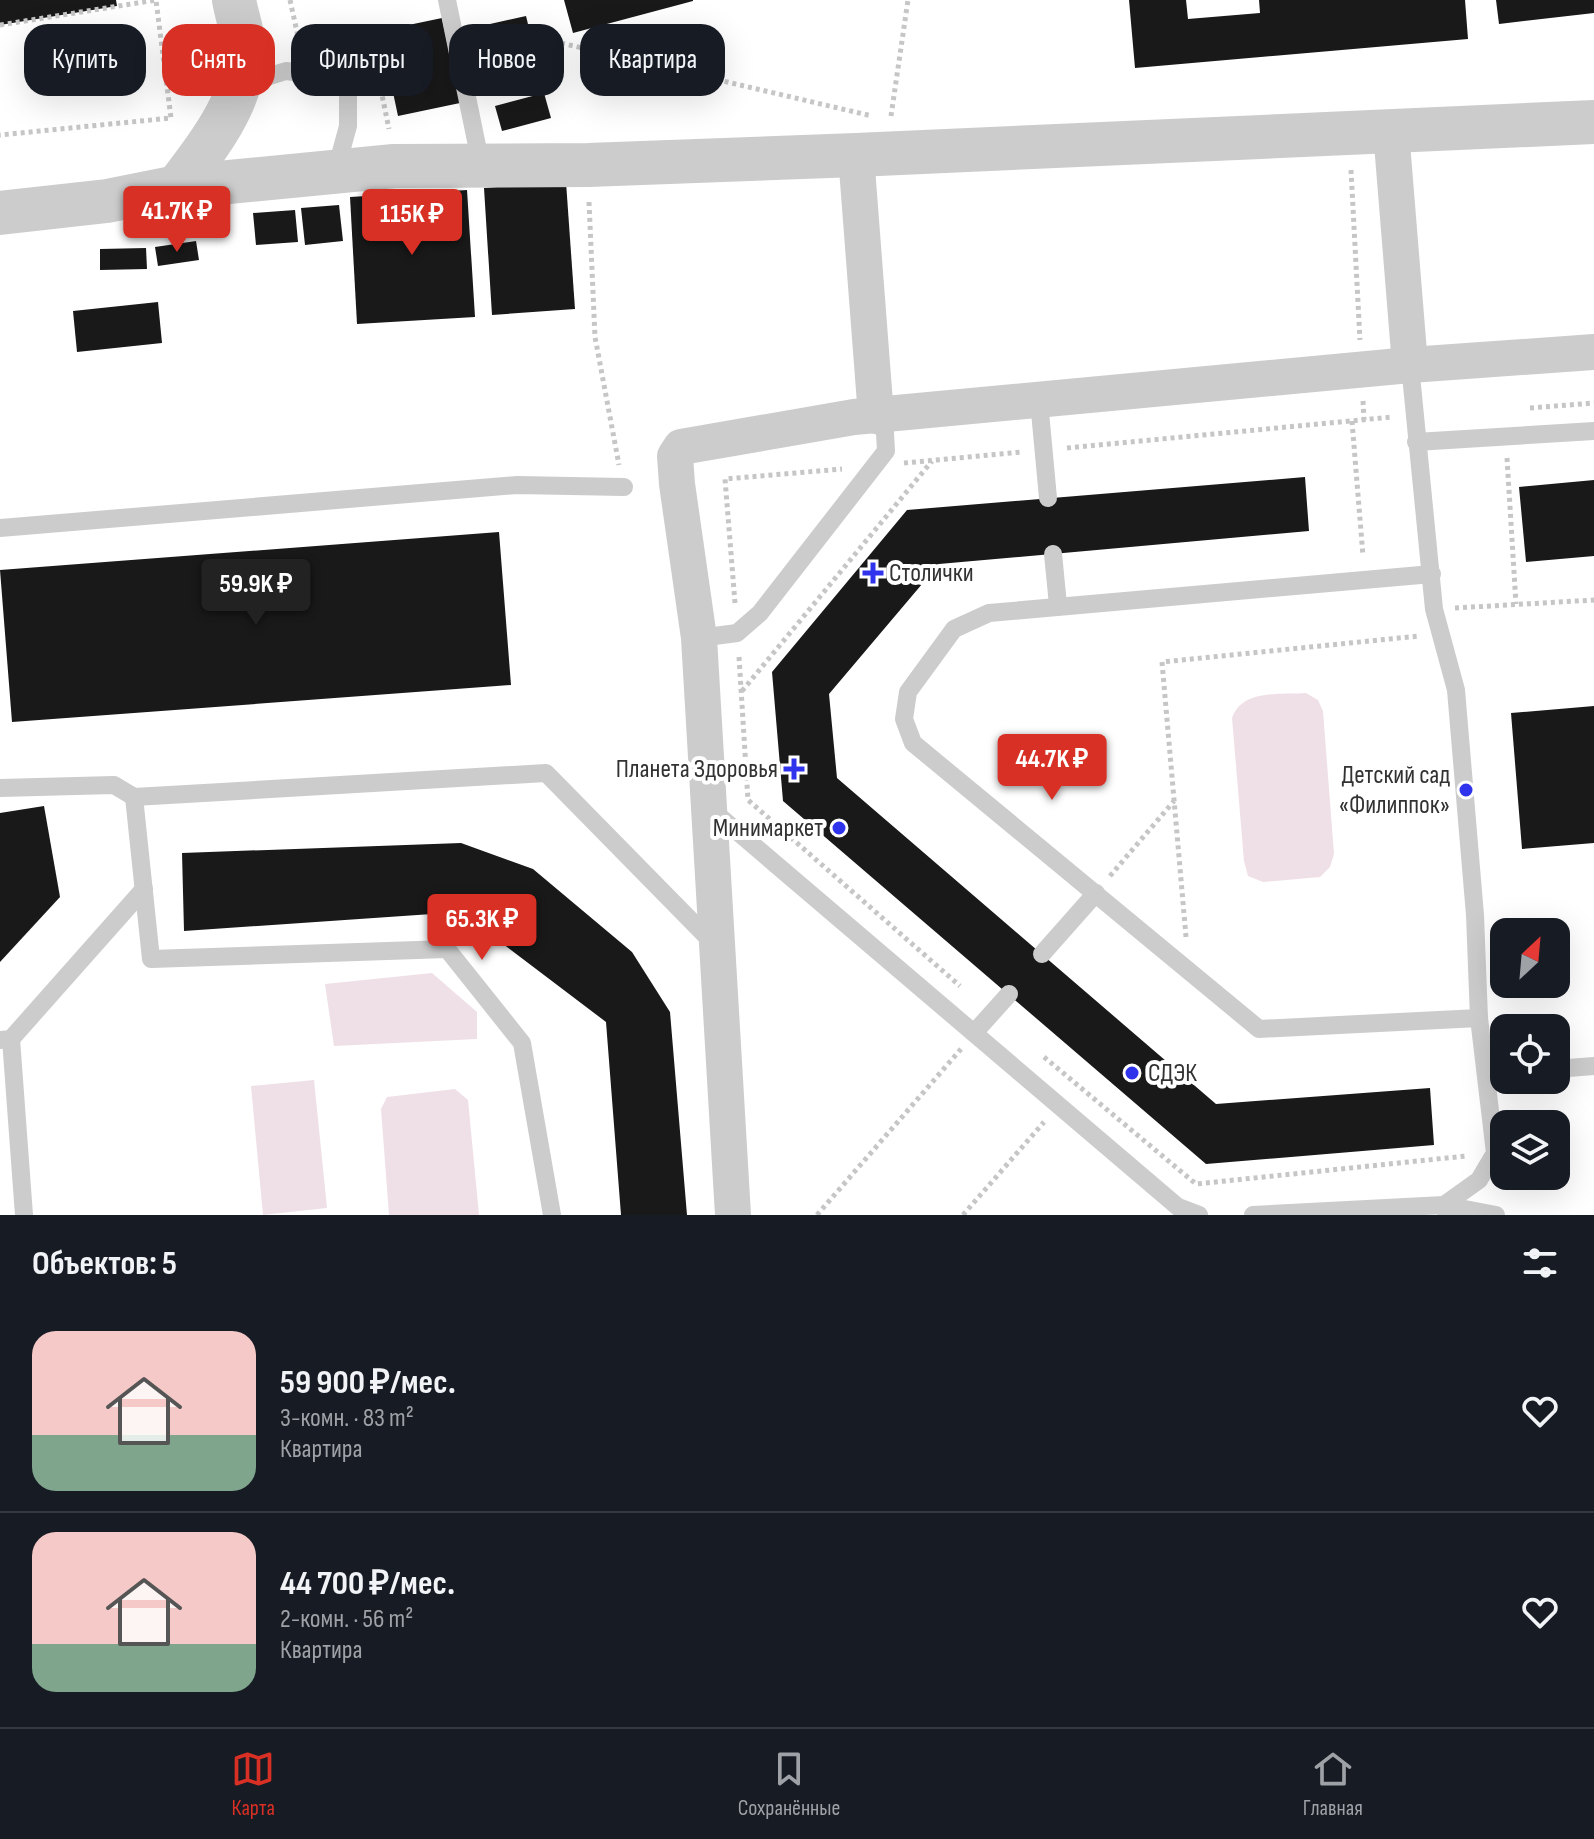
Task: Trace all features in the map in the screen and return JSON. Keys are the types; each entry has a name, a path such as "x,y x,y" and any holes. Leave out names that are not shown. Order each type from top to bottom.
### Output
{"street":[{"path":"234,0 239,24"},
{"path":"177,187 217,136 233,96"},
{"path":"0,213 107,201 177,187 336,170 588,165 872,142 1391,131 1594,122"},
{"path":"1391,131 1410,365"},
{"path":"872,142 876,416"},
{"path":"733,1215 706,805 699,638 675,456 681,447 731,436 876,416 1410,365 1594,352"}],"lane":[{"path":"447,0 481,165"},
{"path":"275,73 286,71 333,77 348,92 348,126 336,170"},
{"path":"1410,365 1434,609 1456,690 1475,915 1479,1018 1490,1054"},
{"path":"1039,401 1048,498"},
{"path":"699,638 737,633 760,613 878,465 886,451 885,433 876,416"},
{"path":"1416,442 1594,431"},
{"path":"0,528 517,485 624,487"},
{"path":"1053,554 1058,605"},
{"path":"1432,574 989,613 954,629 908,692 904,719 913,743 1259,1029 1479,1018"},
{"path":"0,788 114,785 134,797 546,773 715,945"},
{"path":"134,797 151,959 447,949 522,1043 552,1215"},
{"path":"706,805 1178,1207 1199,1215"},
{"path":"24,1215 6,1040 144,889"},
{"path":"1042,954 1096,893"},
{"path":"974,1033 1009,994"},
{"path":"1570,1068 1594,1066"},
{"path":"1444,1210 1479,1180 1490,1161"},
{"path":"1253,1215 1444,1210 1496,1215"}],"path":[{"path":"0,25 156,0 171,118 0,135"},
{"path":"872,142 891,120 908,0"},
{"path":"564,44 891,120"},
{"path":"1350,156 1364,420"},
{"path":"588,165 595,337 624,487"},
{"path":"1517,409 1594,403"},
{"path":"991,1013 748,800 725,479 1413,415"},
{"path":"1352,421 1365,582"},
{"path":"1505,437 1516,604"},
{"path":"741,691 933,460"},
{"path":"1434,609 1594,600"},
{"path":"1189,973 1162,662 1440,634"},
{"path":"1096,893 1174,801"},
{"path":"817,1215 974,1033"},
{"path":"1040,1053 1196,1184 1490,1154"},
{"path":"963,1215 1046,1120"}],"shaded area":[{"path":"1306,693 1318,700 1323,711 1334,854 1330,867 1320,877 1263,882 1248,876 1244,861 1232,718 1244,702 1253,698"},
{"path":"432,973 477,1012 477,1039 334,1046 325,984"},
{"path":"314,1080 327,1208 263,1215 251,1086"},
{"path":"455,1089 468,1100 479,1215 389,1215 381,1109 387,1097"}],"building":[{"path":"0,0 116,0 117,6 0,25"},
{"path":"564,0 693,0 607,24 580,24 580,31 573,33"},
{"path":"1129,0 1186,0 1188,19 1260,13 1259,0 1465,0 1468,39 1135,68"},
{"path":"1496,0 1594,0 1594,13 1499,24"},
{"path":"526,16 528,24 490,24"},
{"path":"442,18 449,51 449,96 459,96 460,103 398,116 394,96 433,96 433,24 413,24"},
{"path":"545,96 551,118 502,131 495,106"},
{"path":"566,182 575,309 492,315 484,188"},
{"path":"467,190 475,317 357,324 350,197"},
{"path":"339,205 343,241 305,245 301,208"},
{"path":"295,210 298,242 256,245 253,213"},
{"path":"196,241 199,260 158,266 155,247"},
{"path":"146,248 147,269 100,270 100,249"},
{"path":"158,302 162,343 77,352 73,311"},
{"path":"1305,477 1309,531 939,564 829,694 837,778 1216,1104 1430,1088 1434,1145 1206,1164 783,801 772,672 907,510"},
{"path":"1594,480 1594,556 1526,562 1519,487"},
{"path":"499,532 511,685 12,722 0,570"},
{"path":"1594,706 1594,843 1522,849 1511,713"},
{"path":"44,806 60,897 0,962 0,813"},
{"path":"461,843 533,869 632,952 670,1012 687,1215 621,1215 606,1022 461,912 184,931 182,853"}],"place":[{"name":"Столички","path":"873,573"},
{"name":"Планета Здоровья","path":"794,769"},
{"name":"Детский сад «Филиппок»","path":"1466,790"},
{"name":"Минимаркет","path":"839,828"},
{"name":"СДЭК","path":"1132,1073"}]}
